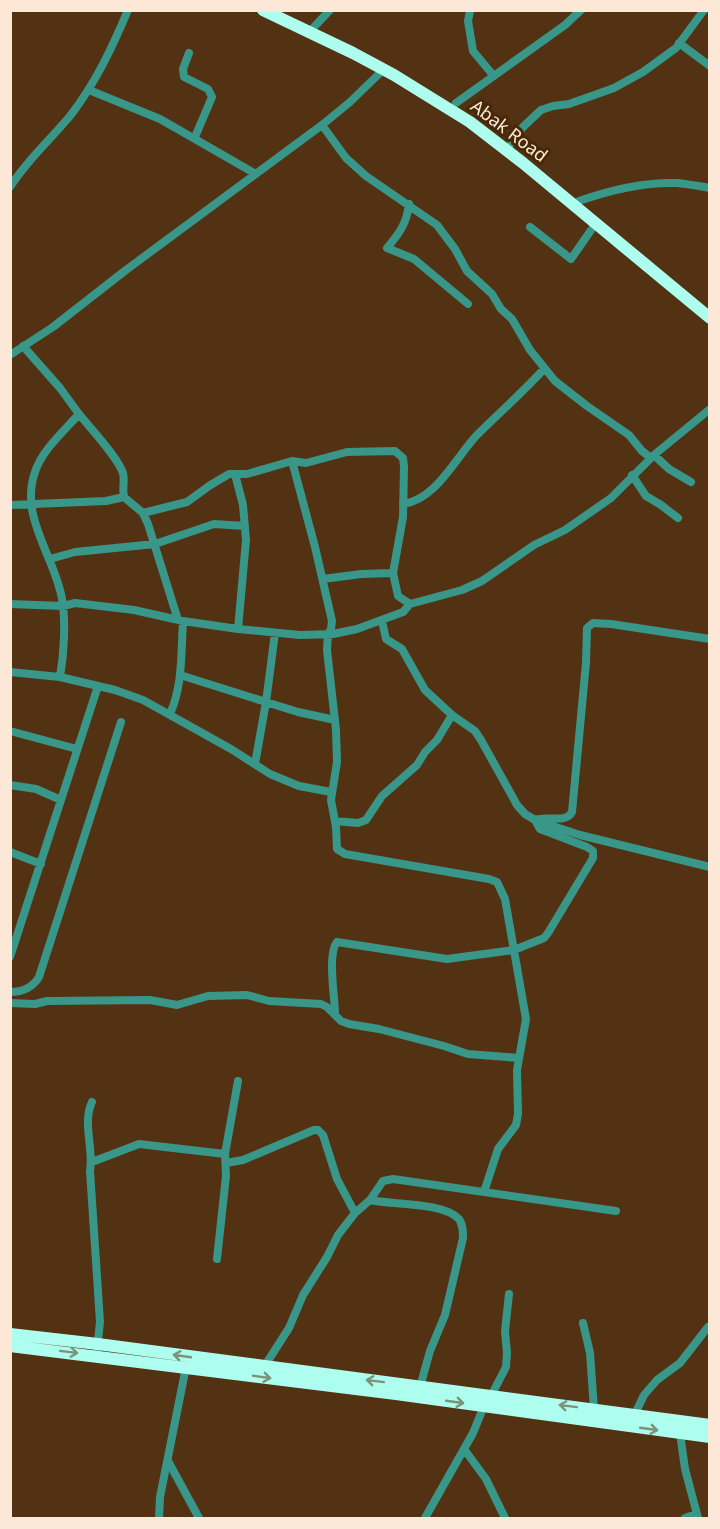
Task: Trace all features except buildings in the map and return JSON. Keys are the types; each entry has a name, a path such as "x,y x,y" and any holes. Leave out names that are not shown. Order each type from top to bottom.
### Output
{"highway":[{"name":"Abak Road","path":"263,10 383,70 448,108 498,142 710,309"},
{"name":"Abak Road","path":"279,10 371,55 456,103 511,144 579,201 597,221 710,318"},
{"path":"10,1334 186,1367 487,1401 594,1409 710,1425"},
{"path":"10,1346 97,1349 420,1387 487,1401 710,1437"}],"street":[{"path":"10,187 30,159 68,118 89,90 104,64 128,10"},
{"path":"314,27 330,10"},
{"path":"456,103 565,25 581,10"},
{"path":"511,144 523,127 541,110 569,104 614,88 644,72 680,43 704,10"},
{"path":"470,11 468,21 473,51 494,75"},
{"path":"680,43 710,66"},
{"path":"189,53 183,69 184,77 208,90 212,98 195,137"},
{"path":"10,355 53,327 322,125 383,70"},
{"path":"89,90 160,119 256,174"},
{"path":"322,125 346,158 366,176 437,225 446,235 467,271 492,294 501,309 512,319 530,350 555,381 629,435 669,469 690,482"},
{"path":"579,201 621,188 646,185 676,183 710,188"},
{"path":"408,204 408,216 404,226 387,248 414,259 468,304"},
{"path":"530,227 571,259 597,221"},
{"path":"23,346 60,388 120,466 124,480 124,497 143,513 180,621 180,675 177,699 170,714"},
{"path":"403,504 415,500 442,480 476,437 544,369"},
{"path":"10,604 63,606 75,603 116,608 180,621 275,633 328,634 382,621 403,612 410,603 462,590 482,581 534,545 565,530 599,508 653,457 710,410"},
{"path":"60,677 63,652 63,606 50,559 35,526 32,504 33,479 40,460 79,414"},
{"path":"143,513 187,502 222,477 247,474 292,461 306,463 347,452 395,451 403,458 403,504 400,543 393,573 398,596 410,603"},
{"path":"292,461 332,621 327,650 335,720 337,762 331,792 337,849 345,854 497,882 505,899 526,1019 519,1058 516,1125 498,1149 484,1192"},
{"path":"235,474 243,505 245,526 244,571 238,629"},
{"path":"632,476 646,496 678,518"},
{"path":"10,505 106,501 124,497"},
{"path":"50,559 75,552 155,544 214,524 245,526"},
{"path":"322,579 393,573"},
{"path":"382,621 387,639 402,649 425,690 452,715 475,731 516,805 525,814 535,820 580,835 710,867"},
{"path":"535,820 544,817 565,819 572,812 586,663 586,628 593,623 611,624 710,639"},
{"path":"255,764 275,633"},
{"path":"10,672 60,677 143,700 270,774 299,786 331,792"},
{"path":"180,675 266,702 335,720"},
{"path":"10,957 98,686"},
{"path":"335,821 358,824 366,820 382,796 417,765 425,752 437,740 452,715"},
{"path":"10,992 28,988 39,977 121,722"},
{"path":"10,731 77,749"},
{"path":"10,785 36,789 62,801"},
{"path":"335,1014 332,965 334,945 337,942 447,959 514,950 544,939 593,858 593,851 540,829 535,820"},
{"path":"10,852 40,864"},
{"path":"10,1003 150,1000 177,1005 208,996 247,995 278,1003 314,1003 327,1007 341,1021 349,1024 380,1029 468,1054 519,1058"},
{"path":"218,1259 226,1158 238,1081"},
{"path":"92,1102 89,1117 92,1162 90,1171 100,1322 97,1349"},
{"path":"92,1162 139,1144 243,1160 318,1130 323,1135 337,1179 355,1213"},
{"path":"264,1367 289,1328 303,1295 338,1235 355,1213 370,1200 383,1181 393,1179 616,1211"},
{"path":"370,1200 440,1209 452,1214 463,1228 463,1238 445,1315 430,1351 420,1387"},
{"path":"425,1518 506,1367 505,1331 509,1294"},
{"path":"583,1323 590,1353 594,1409"},
{"path":"635,1414 644,1395 657,1380 680,1363 708,1327"},
{"path":"159,1518 160,1497 186,1367"},
{"path":"680,1433 685,1469 697,1516 685,1518"},
{"path":"464,1449 486,1479 505,1518"},
{"path":"168,1461 199,1518"}]}
